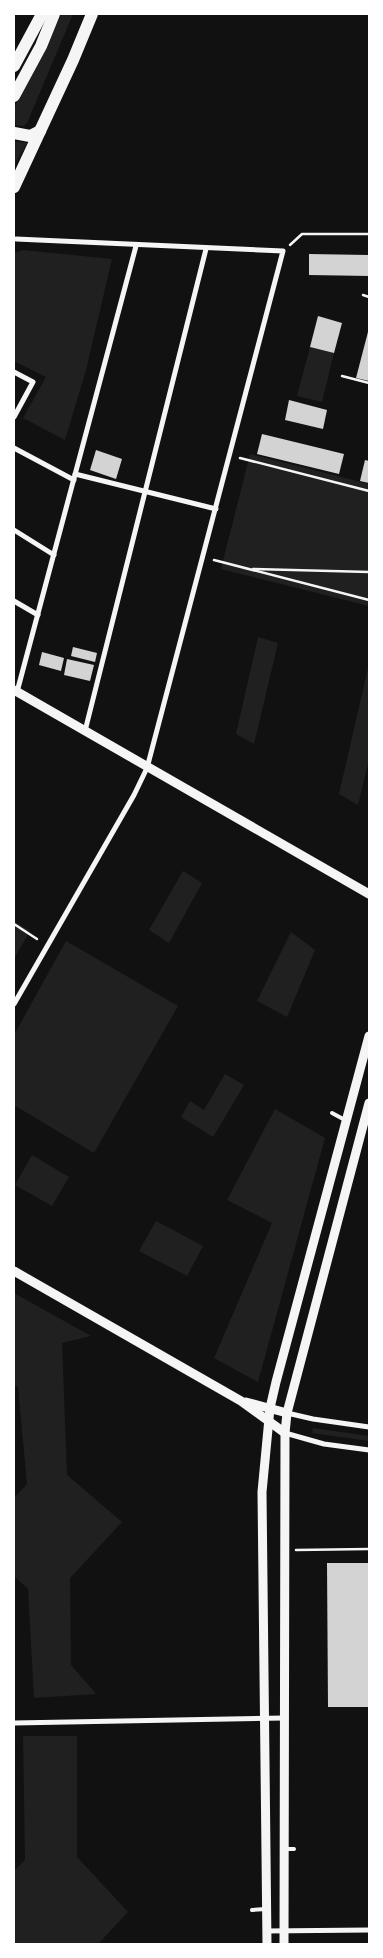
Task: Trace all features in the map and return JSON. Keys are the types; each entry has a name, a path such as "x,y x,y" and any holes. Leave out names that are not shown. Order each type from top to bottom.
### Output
{"main road":[{"path":"14,66 42,14"},
{"path":"14,96 41,46 54,14"},
{"path":"14,186 92,14"},
{"path":"14,133 30,136 40,131"}],"street":[{"path":"14,1004 134,795 147,768 283,251 16,240"},
{"path":"136,246 16,691 369,894"},
{"path":"85,732 206,249"},
{"path":"14,372 33,382 14,417"},
{"path":"14,448 74,480"},
{"path":"75,474 216,509"},
{"path":"14,530 54,555"},
{"path":"14,601 38,615"},
{"path":"266,1944 262,1499 268,1422 270,1408 369,1036"},
{"path":"284,1944 284,1433 287,1413 367,1120 369,1103"},
{"path":"14,1271 241,1401 284,1433 324,1444 369,1450"},
{"path":"241,1401 313,1419 369,1427"},
{"path":"14,1723 284,1718"},
{"path":"266,1931 369,1930"}],"lane":[{"path":"332,1112 346,1121"},
{"path":"284,1849 294,1849"},
{"path":"252,1910 266,1909"}],"path":[{"path":"283,251 302,234 369,234"},
{"path":"363,295 369,297"},
{"path":"342,376 369,383"},
{"path":"240,458 369,491"},
{"path":"214,560 369,599"},
{"path":"247,569 369,572"},
{"path":"14,924 37,939"},
{"path":"290,1550 369,1549"}],"shaded area":[{"path":"62,14 73,14 27,123 23,126 16,125 14,108"},
{"path":"14,141 27,143 14,166"},
{"path":"23,250 112,259 86,370 65,440 23,418 46,377 14,361 14,253"},
{"path":"310,347 334,353 322,402 297,396"},
{"path":"250,454 369,484 369,606 221,569"},
{"path":"258,637 278,643 254,744 236,734"},
{"path":"369,664 369,759 358,805 339,794"},
{"path":"183,871 202,883 169,943 149,930"},
{"path":"14,921 30,931 14,959"},
{"path":"291,932 315,950 287,1017 257,1001"},
{"path":"66,941 178,1006 94,1153 14,1105 14,1035"},
{"path":"225,1074 244,1085 213,1137 181,1117 190,1101 204,1110"},
{"path":"275,1109 325,1138 258,1382 214,1358 272,1223 227,1200"},
{"path":"32,1155 69,1177 52,1206 15,1185"},
{"path":"156,1221 203,1246 187,1276 139,1251"},
{"path":"14,1293 91,1336 62,1343 67,1475 122,1522 70,1578 71,1665 96,1694 34,1698 28,1589 14,1576 14,1498 27,1484 18,1387 14,1385"},
{"path":"313,1428 369,1436 369,1441 312,1433"},
{"path":"23,1736 77,1736 77,1857 128,1912 98,1944 14,1944 14,1871 25,1860"}],"building":[{"path":"309,254 369,255 369,276 309,275"},
{"path":"318,316 342,323 334,353 310,347"},
{"path":"369,328 369,381 356,378"},
{"path":"289,400 327,410 323,429 285,420"},
{"path":"262,434 344,454 339,474 257,454"},
{"path":"96,450 122,459 116,479 90,470"},
{"path":"365,460 369,461 369,483 360,481"},
{"path":"73,647 97,653 95,662 71,656"},
{"path":"42,652 64,658 61,671 39,665"},
{"path":"67,659 94,665 90,681 64,675"},
{"path":"327,1563 369,1563 369,1707 328,1707"}]}
